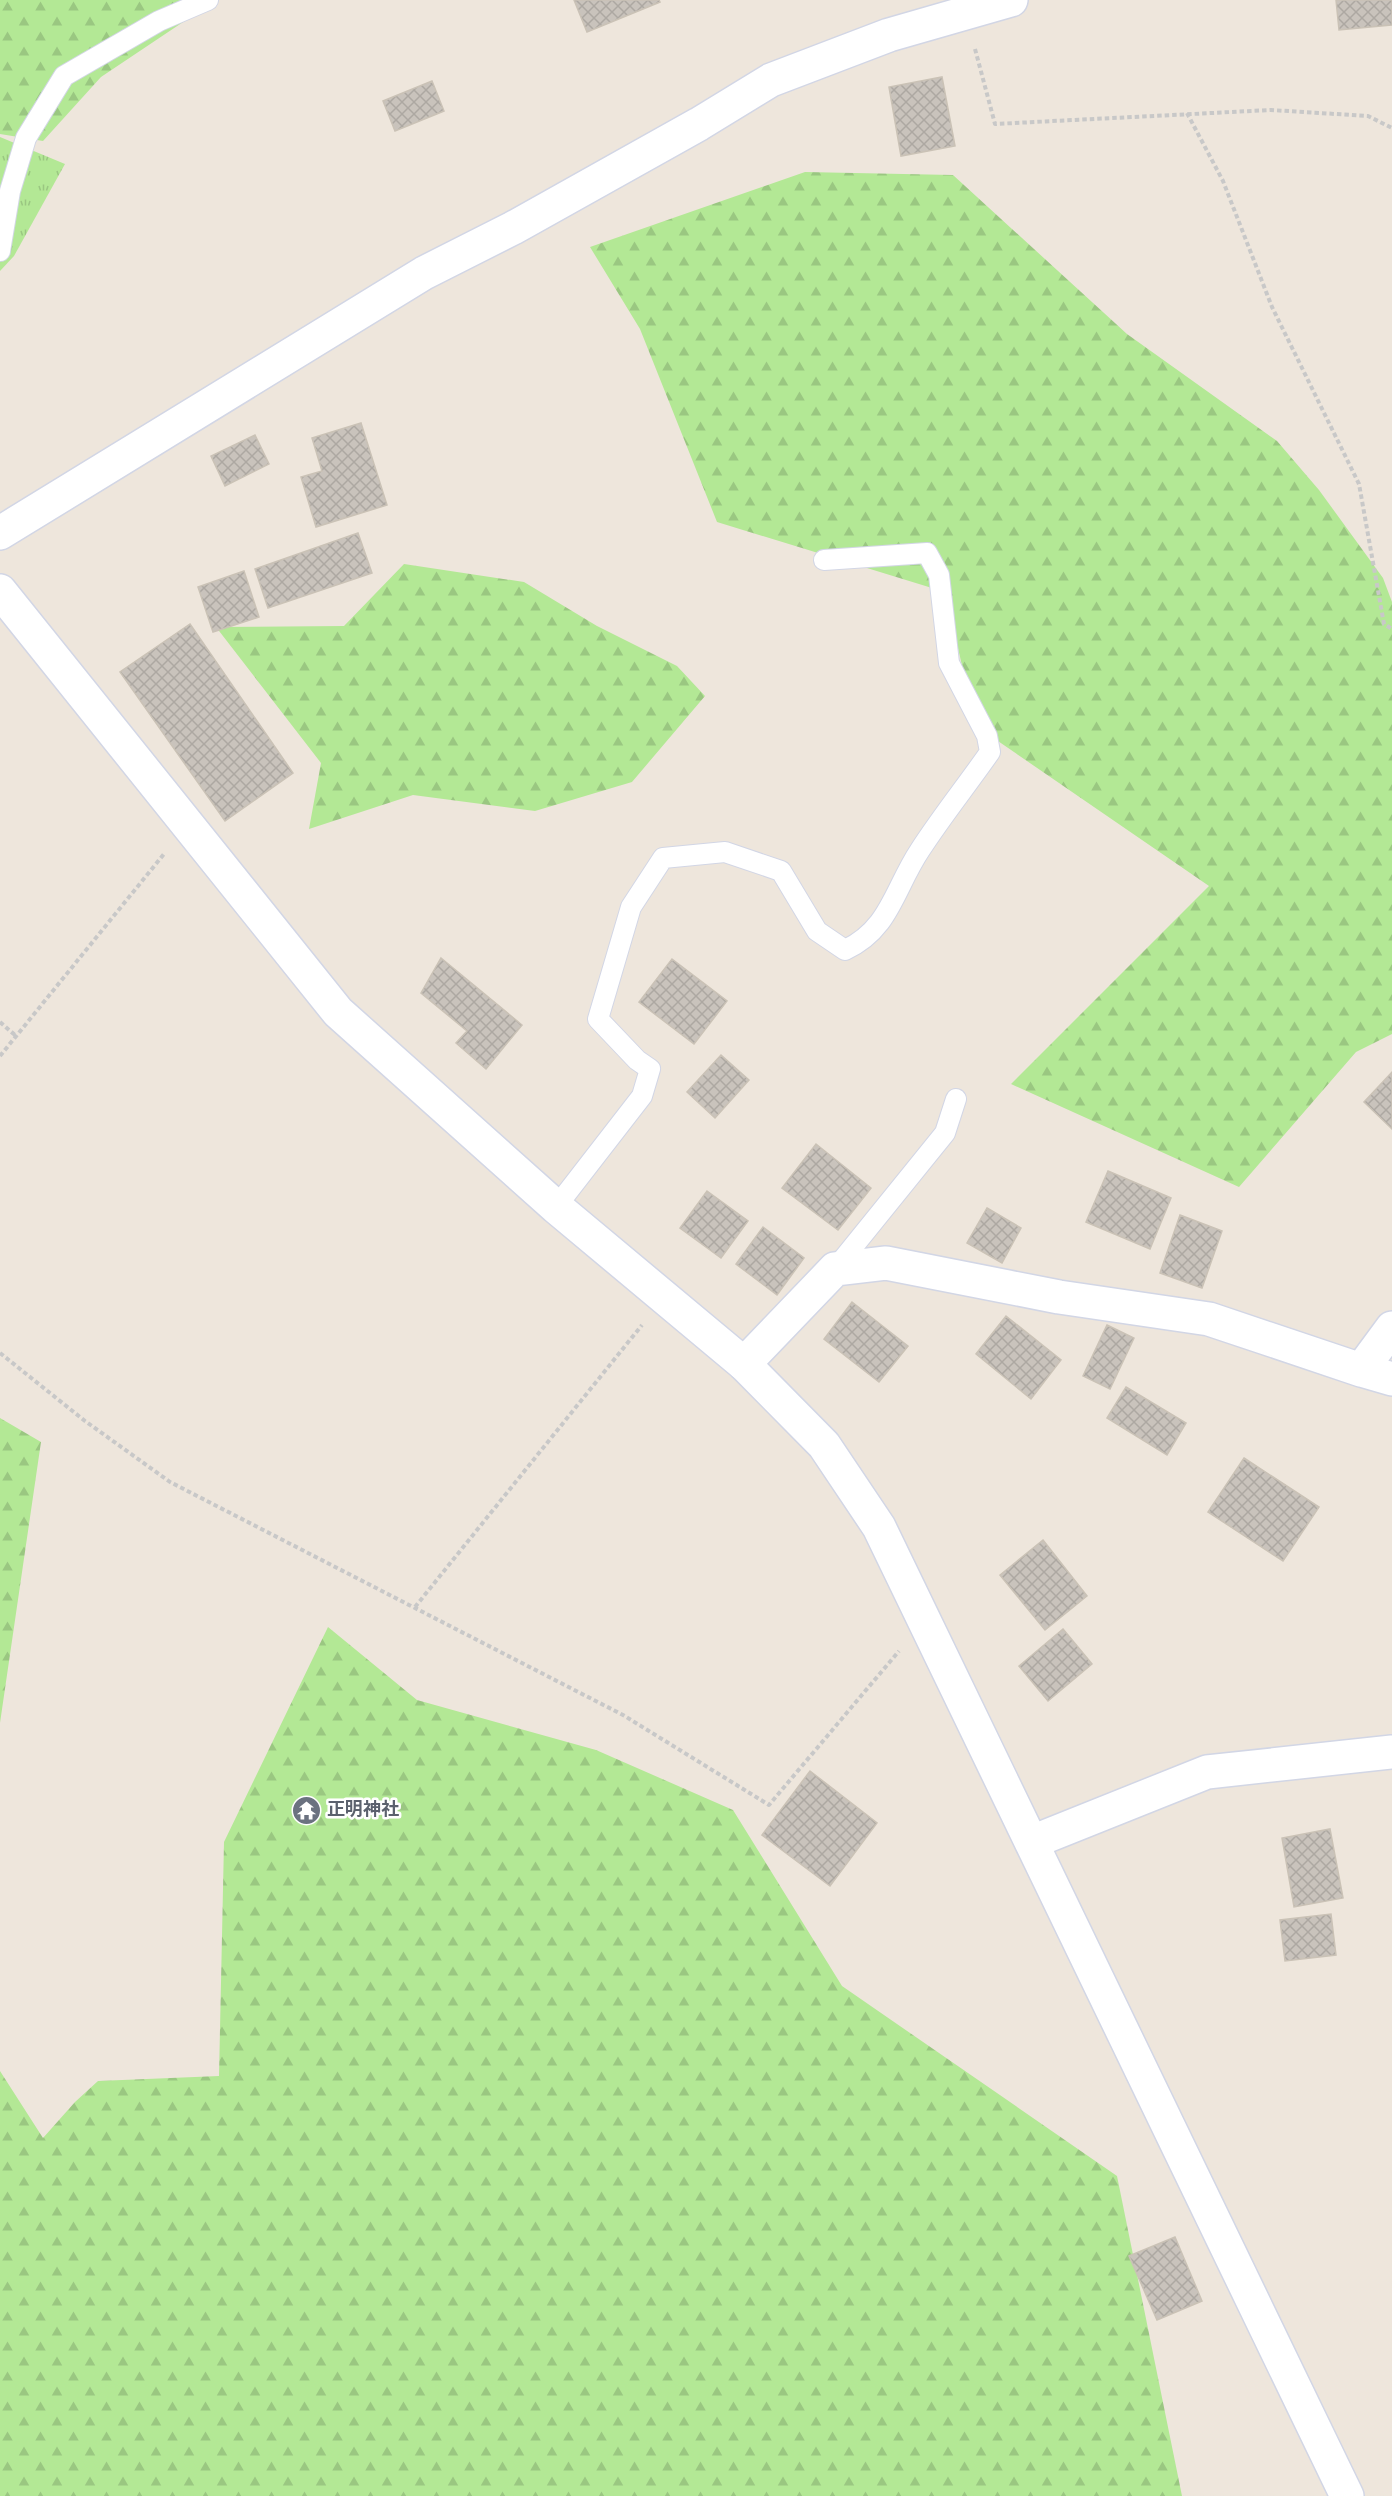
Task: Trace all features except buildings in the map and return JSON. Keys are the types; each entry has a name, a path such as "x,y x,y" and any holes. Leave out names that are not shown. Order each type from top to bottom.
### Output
{"street":[{"path":"0,533 424,273 534,217 699,124 771,80 889,35 1011,0"},
{"path":"0,591 338,1012 556,1207 744,1364 824,1445 879,1527 1347,2496"},
{"path":"744,1364 835,1269 886,1263 1059,1297 1209,1319 1392,1379"},
{"path":"1361,1370 1392,1328"},
{"path":"1032,1842 1207,1772 1392,1752"}],"lane":[{"path":"0,251 10,192 26,138 64,76 159,21 208,0"},
{"path":"556,1207 642,1096 650,1069 637,1060 598,1019 631,907 663,858 725,852 781,871 817,931 845,950 864,941 882,921 919,851 990,752 987,736 949,663 939,575 927,553 824,560"},
{"path":"835,1269 945,1133 956,1099"}],"path":[{"path":"965,13 995,124 1187,112 1271,110 1368,116 1392,128"},
{"path":"1187,112 1223,181 1272,307 1359,484 1384,624 1392,628"},
{"path":"0,1056 188,823"},
{"path":"0,1022 16,1036"},
{"path":"415,1607 665,1296"},
{"path":"0,1353 85,1421 170,1482 623,1715 769,1805 925,1621"}],"green space":[{"path":"0,0 216,0 101,77 43,141 0,134"},
{"path":"0,137 65,164 14,256 0,271"},
{"path":"805,172 953,175 1127,334 1277,441 1319,490 1383,578 1392,602 1392,1034 1356,1052 1239,1187 1011,1084 1209,886 976,726 945,592 717,522 640,329 590,247"},
{"path":"404,564 524,582 597,626 677,666 705,696 632,782 535,811 413,795 309,829 321,763 216,627 344,626"},
{"path":"0,1418 41,1442 0,1723"},
{"path":"328,1627 417,1700 596,1750 733,1810 842,1986 1117,2176 1182,2496 0,2496 0,2071 43,2138 75,2102 98,2081 219,2076 224,1842"}],"place":[{"name":"正明神社","path":"306,1810"}]}
